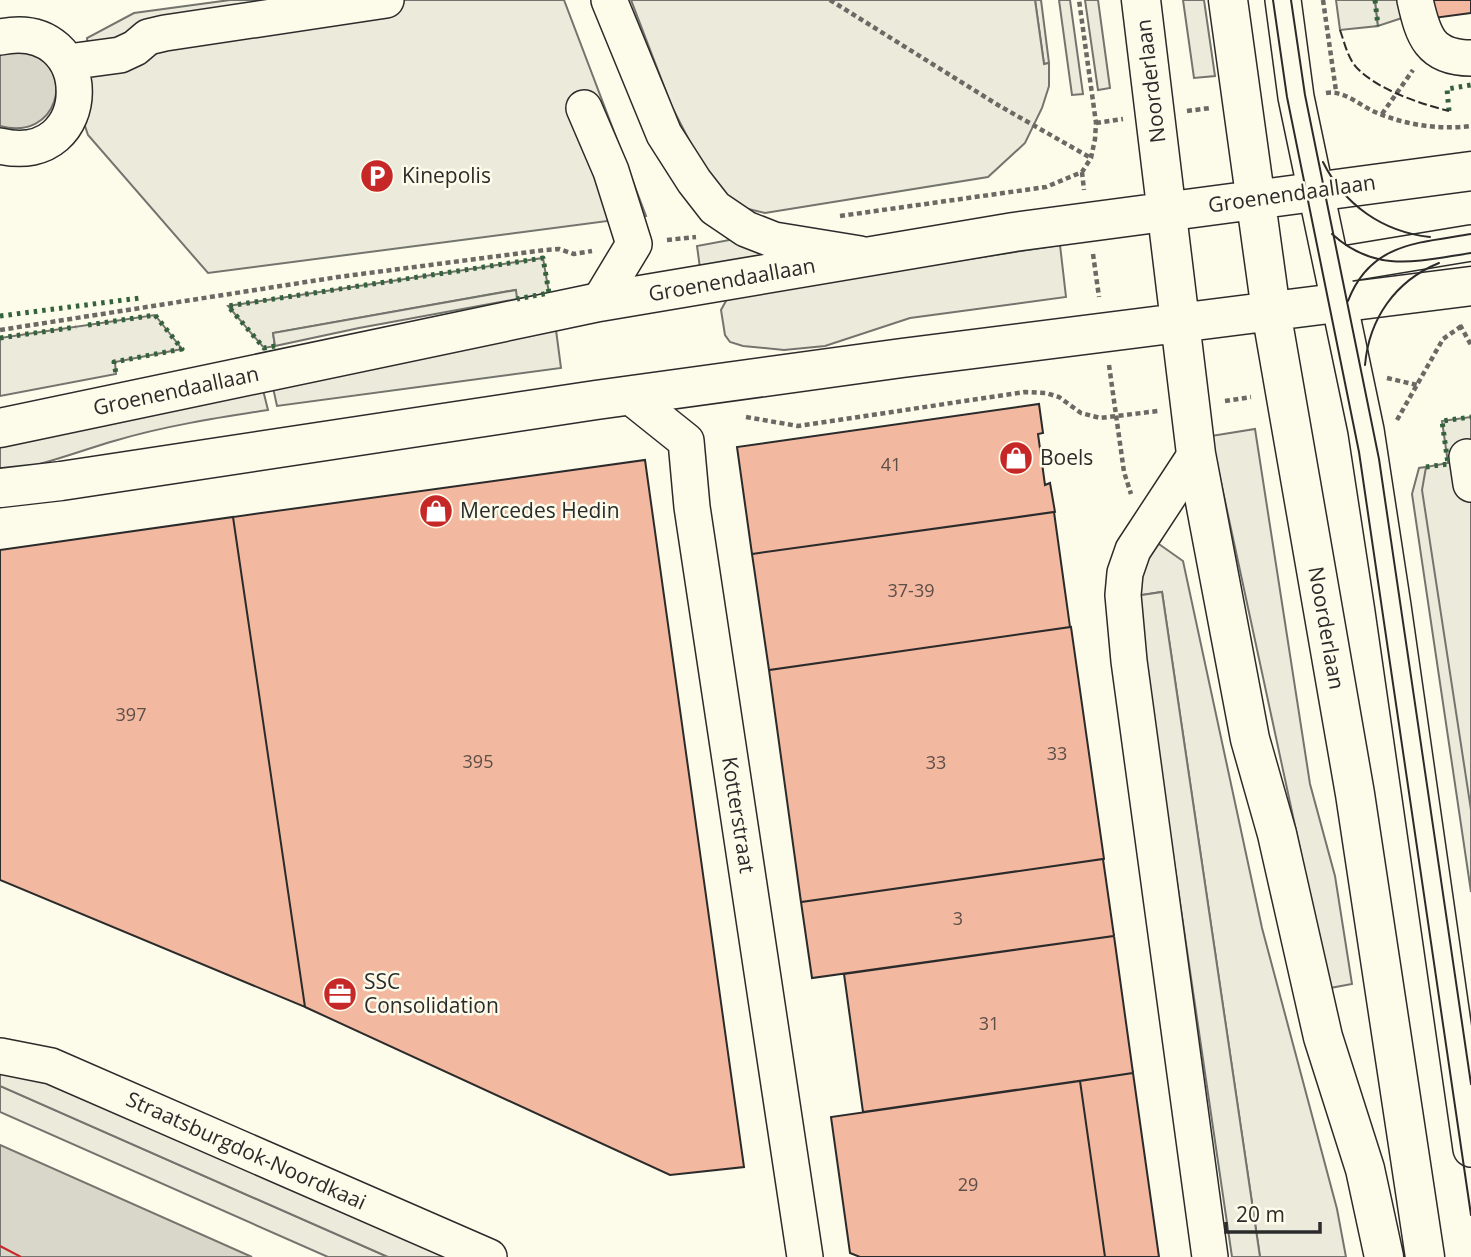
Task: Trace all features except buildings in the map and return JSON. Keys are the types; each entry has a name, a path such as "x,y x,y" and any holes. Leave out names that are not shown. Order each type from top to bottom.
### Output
{"main road":[{"name":"Noorderlaan","path":"1141,0 1196,454 1250,738 1277,834 1323,1037 1365,1169 1384,1257"},
{"name":"Noorderlaan","path":"1228,0 1272,311 1354,794 1425,1257"},
{"name":"Groenendaallaan","path":"0,428 599,302 1089,222 1471,171"},
{"path":"0,488 552,407 1272,311 1336,285 1471,286"}],"street":[{"path":"68,62 120,55 135,48 148,37 164,33 386,0"},
{"path":"609,0 664,134 715,208 747,229 774,240 871,256"},
{"path":"1283,0 1296,97 1366,430 1394,606 1457,959 1471,1149"},
{"path":"1416,0 1426,37 1439,51 1452,57 1471,58"},
{"path":"0,37 31,35 46,41 68,62 76,93 66,123 56,135 28,148 12,149 0,146"},
{"path":"584,108 611,171 634,244 599,302"},
{"path":"1336,285 1471,243"},
{"name":"Kotterstraat","path":"631,397 685,442 692,507 805,1257"},
{"path":"1196,454 1133,550 1125,573 1123,595 1129,661 1210,1257"},
{"name":"Straatsburgdok-Noordkaai","path":"0,1056 51,1066 489,1257"}],"path":[{"path":"830,0 998,105 1091,158"},
{"path":"828,217 1045,187 1082,172 1091,158 1096,123 1079,0"},
{"path":"1323,0 1336,91 1382,115 1432,127 1471,126"},
{"path":"1382,115 1432,43"},
{"path":"734,415 798,426 1025,392 1059,397 1081,413 1090,416 1116,417 1082,172"},
{"path":"0,330 352,275 545,250 559,249 574,254 747,229"},
{"path":"1417,385 1443,339 1460,325 1471,324"},
{"path":"1460,325 1471,345"}],"shaded area":[{"name":"Kinepolis","path":"230,0 564,0 646,216 208,273 88,135 84,123 91,76 87,38 134,13"},
{"path":"631,0 1035,0 1044,64 1049,63 1049,86 1025,143 988,177 765,213 736,206 708,177 672,107"},
{"path":"1035,0 1041,0 1049,63 1044,64"},
{"path":"1059,0 1070,0 1083,94 1072,95"},
{"path":"1085,0 1098,0 1110,88 1098,90"},
{"path":"1183,0 1204,0 1215,76 1194,78"},
{"path":"1336,0 1375,0 1378,26 1340,30"},
{"path":"1375,0 1400,0 1402,18 1378,26"},
{"path":"31,54 45,62 53,74 56,88 54,102 47,114 36,124 20,128 0,126 0,55"},
{"path":"740,238 775,254 700,268 697,246"},
{"path":"1060,245 1066,297 910,318 825,346 784,350 743,346 730,342 725,335 721,310 727,299 737,295"},
{"path":"543,258 549,293 517,299 515,290 273,333 275,346 264,348 228,306"},
{"path":"516,290 517,299 275,346 273,333"},
{"path":"155,315 182,349 115,362 116,374 0,396 0,338"},
{"path":"556,330 561,368 277,406 272,383"},
{"path":"262,386 268,410 152,431 44,463 0,472 0,447"},
{"path":"1471,417 1471,810 1422,490 1426,467 1448,463 1442,421"},
{"path":"1255,429 1310,784 1335,876 1352,984 1330,988 1211,436"},
{"path":"1426,467 1471,798 1471,892 1412,494 1419,468"},
{"path":"1156,542 1183,561 1262,928 1337,1209 1346,1257 1260,1257 1162,592 1135,596 1136,573"},
{"path":"1162,592 1260,1257 1232,1257 1135,596"},
{"path":"0,1070 45,1081 448,1257 388,1257 0,1086"},
{"path":"0,1086 388,1257 328,1257 0,1112"},
{"path":"0,1145 252,1257 0,1257"}],"tram line":[{"path":"1273,0 1287,97 1359,452 1471,1215"},
{"path":"1291,0 1305,95 1379,459 1471,1084"},
{"path":"1323,162 1342,191 1367,214 1396,229 1430,237"},
{"path":"1332,234 1348,247 1381,260 1415,261 1471,253"},
{"path":"1348,301 1357,282 1369,267 1383,257 1415,244 1471,234"},
{"path":"1365,365 1372,332 1387,304 1409,280 1439,263"}],"hedge":[{"path":"1375,0 1378,26"},
{"path":"1449,111 1447,89 1471,85"},
{"path":"275,346 264,348 228,306 543,258 549,293 517,299"},
{"path":"0,316 140,298"},
{"path":"88,325 155,315 182,349 114,362 116,374"},
{"path":"0,338 76,327"},
{"path":"1426,467 1448,464 1442,421 1471,417"}],"fence":[{"path":"1340,30 1352,61 1368,78 1402,96 1449,111"}],"power":[{"path":"0,1246 21,1257"}],"place":[{"name":"Kinepolis","path":"377,176"},
{"name":"Boels","path":"1016,458"},
{"name":"Mercedes Hedin","path":"436,511"},
{"name":"SSC Consolidation","path":"340,994"}]}
